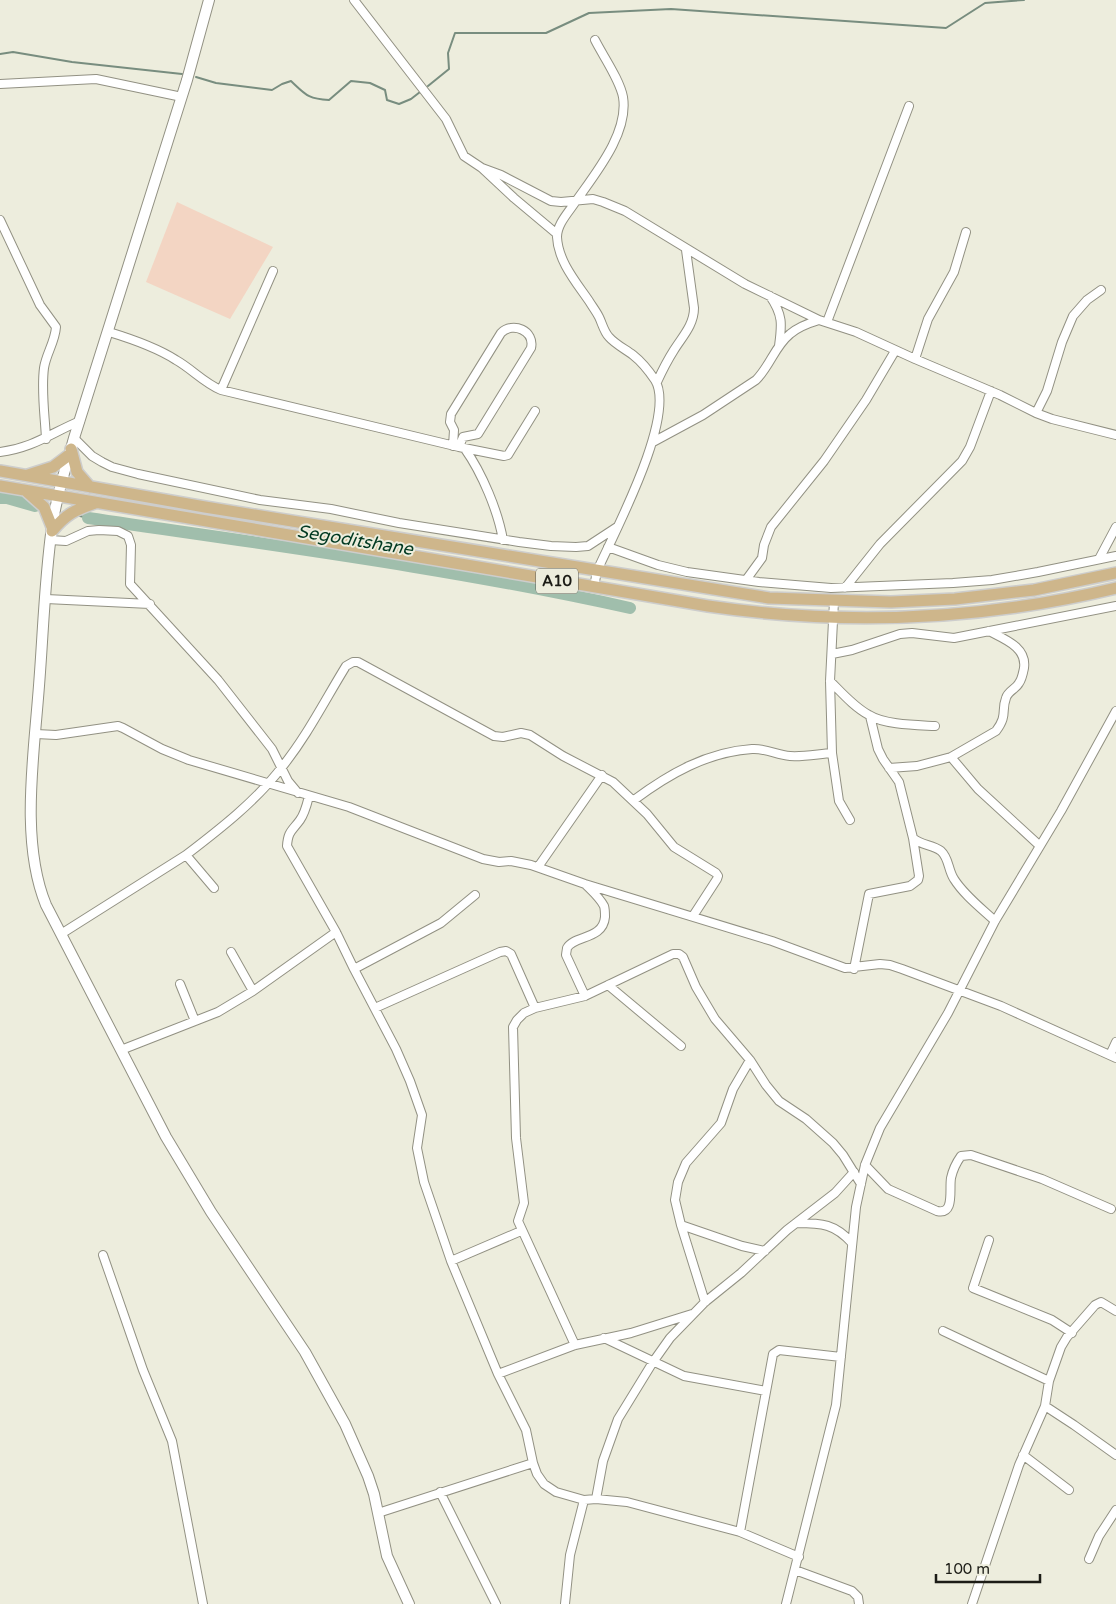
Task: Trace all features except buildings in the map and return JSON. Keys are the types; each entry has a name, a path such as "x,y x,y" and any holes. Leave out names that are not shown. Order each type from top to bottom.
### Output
{"main road":[{"path":"26,475 52,467 71,448 78,472 90,487"},
{"name":"A10","path":"0,471 597,571 770,598 891,602 984,596 1034,590 1116,573"},
{"name":"A10","path":"0,486 739,610 834,618 924,616 1008,609 1116,588"},
{"path":"25,490 44,507 51,533"},
{"path":"51,533 64,517 71,512 97,503"},
{"path":"649,596 652,580"}],"street":[{"path":"209,0 182,97 71,448 58,495 51,533 46,599 32,795 32,844 40,890 60,934 166,1137 211,1212 322,1380 361,1459 374,1494 390,1564 409,1604"},
{"path":"354,0 446,119 464,156 482,168 557,234"},
{"path":"594,40 622,96 623,121 589,184 561,223 557,234 560,254 570,274 599,317 607,336 645,366 657,382 659,397 659,411 652,442 597,571 594,587"},
{"path":"0,84 96,79 182,97"},
{"path":"823,321 909,106"},
{"path":"482,168 501,175 551,201 593,200 625,211 647,223 686,250 745,284 823,321 856,332 991,391 1036,413 1052,419 1116,435"},
{"path":"0,220 40,305 56,327 56,333 45,363 43,380 46,439"},
{"path":"915,359 928,319 954,272 966,232"},
{"path":"657,382 694,316 686,250"},
{"path":"221,390 273,271"},
{"path":"1036,413 1047,391 1062,342 1073,316 1078,308 1101,290"},
{"path":"768,295 780,314 782,322 778,347"},
{"path":"652,442 703,415 756,380 789,334 798,328 823,321"},
{"path":"459,447 463,437 478,434 531,348 531,341 520,328 509,328 501,333 451,414 450,422 459,447 479,472 501,528 503,540"},
{"path":"109,332 130,338 168,355 206,382 221,390 504,456 508,455 535,412"},
{"path":"746,580 762,558 764,545 771,527 824,461 866,400 896,351"},
{"path":"845,588 880,544 962,461 970,447 991,391"},
{"path":"0,452 27,446 46,439 58,430 80,421"},
{"path":"71,448 92,456 112,467 260,500 331,508 399,523 503,540 551,546 584,546 592,544 617,527"},
{"path":"1099,559 1116,527"},
{"path":"51,533 66,541 88,531 118,531 124,533 130,540 131,545 130,584 218,680 272,749 288,781 298,793"},
{"path":"608,547 676,570 800,586 845,588 992,580 1116,556"},
{"path":"46,599 150,604"},
{"path":"834,601 830,681 832,753 839,800 850,820"},
{"path":"832,654 852,650 900,634 912,633 954,638 1116,606"},
{"path":"889,768 917,766 951,757 996,731 1003,719 1006,698 1022,678 1024,664 1023,656 1018,648 989,631"},
{"path":"60,934 186,855 229,821 268,784 282,767 346,666 353,662 358,662 494,736 504,737 525,733 613,782 634,800 674,847 718,876 693,916"},
{"path":"830,681 850,701 870,716 879,719 935,726"},
{"path":"786,1604 836,1405 856,1207 865,1165 880,1128 960,991 995,921 1040,846 1116,711"},
{"path":"854,968 869,894 910,886 918,880 919,876 913,838 899,782 882,759 870,716"},
{"path":"36,734 56,735 118,726 162,749 189,760 367,813 483,859 498,862 518,862 538,867 585,884 772,941 845,968 880,964 890,965 1002,1006 1113,1057 1116,1042"},
{"path":"634,800 664,778 716,755 753,749 790,756 832,753"},
{"path":"951,757 978,789 1040,846"},
{"path":"538,867 602,775"},
{"path":"309,796 304,813 291,829 287,838 287,846 336,932 396,1049 422,1116 418,1157 424,1182 451,1261 498,1374 526,1430 537,1474 544,1484 556,1492 584,1500 596,1499 627,1502 740,1532 799,1557"},
{"path":"913,838 919,843 933,846 946,856 952,876 960,888 995,921"},
{"path":"186,855 214,888"},
{"path":"585,884 604,906 605,914 604,922 600,929 567,948 566,955 585,996"},
{"path":"354,969 441,923 475,895"},
{"path":"121,1050 218,1012 252,991 336,932"},
{"path":"375,1008 506,951 512,954 534,1008"},
{"path":"231,952 252,991"},
{"path":"575,1345 518,1221 524,1203 516,1138 513,1027 524,1013 534,1008 585,996 673,954 679,954 683,957 696,987 715,1019 750,1060 766,1085 780,1101 806,1119 833,1143 861,1184"},
{"path":"180,984 195,1021"},
{"path":"608,985 681,1046"},
{"path":"705,1302 675,1200 681,1172 686,1163 721,1124 734,1088 750,1060"},
{"path":"865,1165 888,1189 937,1212 947,1210 950,1205 951,1177 956,1163 961,1156 971,1155 1042,1179 1111,1209"},
{"path":"596,1499 603,1461 618,1419 670,1338 705,1302 835,1193 854,1172"},
{"path":"797,1223 828,1225 852,1243"},
{"path":"681,1225 742,1246 765,1251"},
{"path":"451,1261 521,1231"},
{"path":"989,1240 973,1288 1052,1320 1072,1333"},
{"path":"103,1255 144,1370 172,1441 203,1604"},
{"path":"972,1604 1023,1455 1045,1406 1049,1381 1064,1342 1095,1305 1101,1302 1116,1311"},
{"path":"498,1374 575,1345 631,1332 694,1313"},
{"path":"943,1331 1049,1381"},
{"path":"604,1338 693,1379 766,1391"},
{"path":"740,1532 773,1354 779,1350 841,1357"},
{"path":"1045,1406 1116,1454"},
{"path":"1023,1455 1069,1490"},
{"path":"378,1513 533,1463"},
{"path":"440,1492 496,1604"},
{"path":"565,1604 570,1555 584,1500"},
{"path":"1089,1559 1099,1536 1116,1510"},
{"path":"795,1570 852,1591 858,1597 859,1604"}],"shaded area":[{"path":"177,202 273,247 230,319 146,282"}],"waterway":[{"path":"428,86 449,69 448,53 455,33 546,33 589,13 671,9 946,28 985,3 1024,0"},
{"path":"0,54 13,52 72,62 182,74"},
{"path":"196,77 216,83 272,90 291,81 308,95 316,99 329,100 351,81 370,83 385,90 387,100 399,104 411,99 420,92"},
{"name":"Segoditshane","path":"0,498 7,498 35,506"},
{"name":"Segoditshane","path":"76,515 88,518"},
{"name":"Segoditshane","path":"88,518 428,569 630,608"}]}
